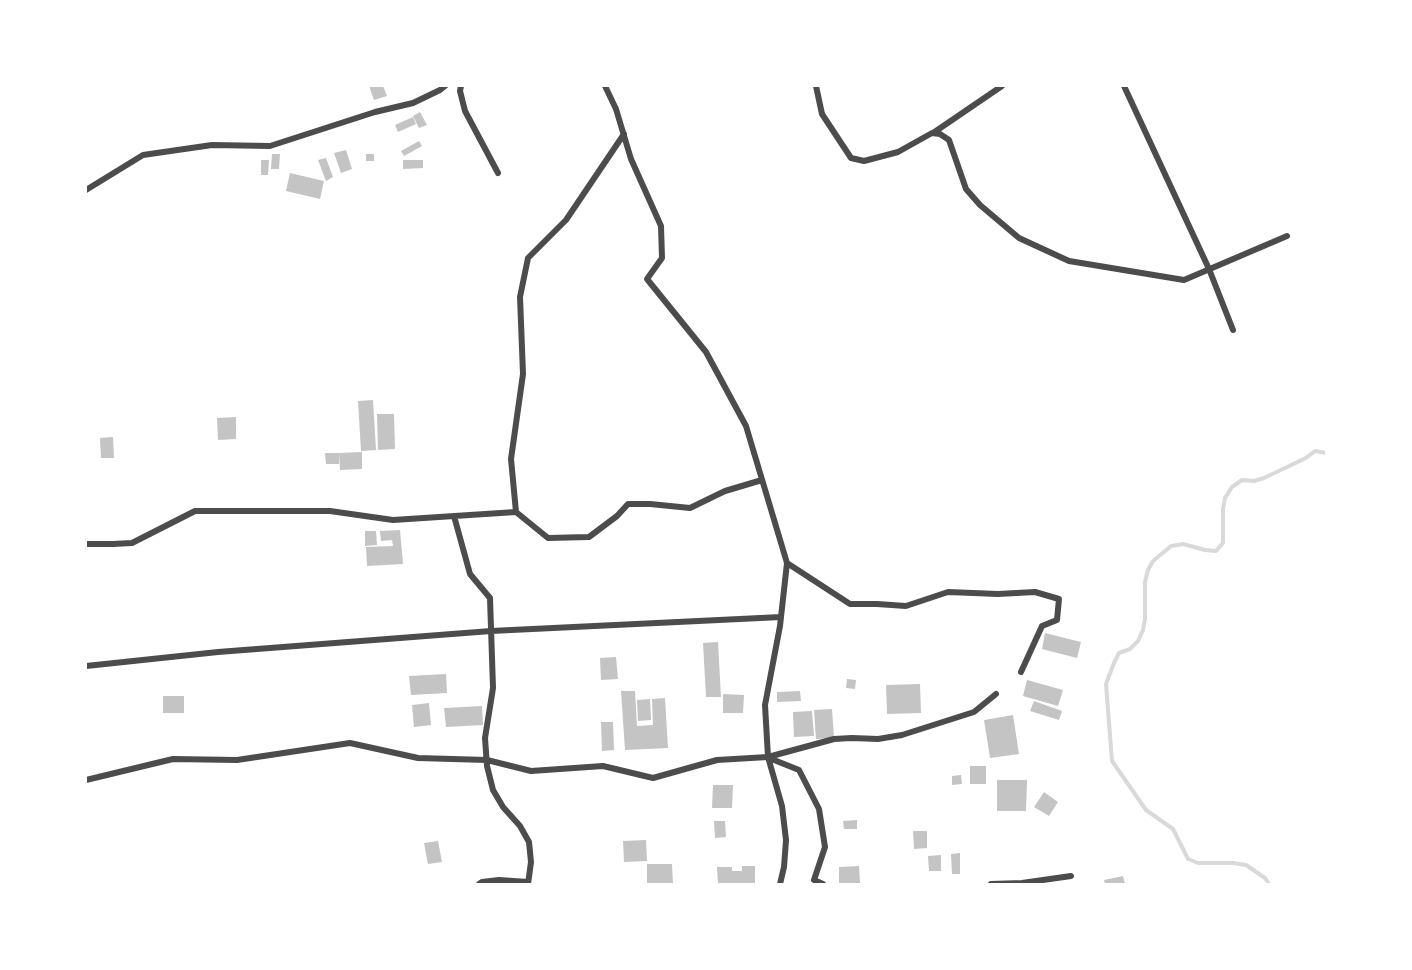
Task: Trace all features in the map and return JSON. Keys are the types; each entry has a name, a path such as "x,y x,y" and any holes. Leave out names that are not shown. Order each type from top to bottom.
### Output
{"street":[{"path":"86,190 143,155 212,145 270,146 375,112 413,103 445,86"},
{"path":"461,86 465,111 498,173"},
{"path":"605,86 616,109 631,159 661,226 662,258 647,279 706,352 746,426 786,563 781,617 765,705 768,757 782,806 786,840 780,885"},
{"path":"816,86 822,114 850,158 864,161 898,152 932,134 1002,86"},
{"path":"1124,86 1209,269 1233,330"},
{"path":"516,512 511,459 523,374 520,297 528,258 566,220 624,134"},
{"path":"932,134 940,134 949,140 966,189 980,205 1019,238 1069,261 1184,280 1287,236"},
{"path":"86,544 132,543 195,511 330,511 393,520 516,512 548,538 589,537 617,516 628,504 690,508 725,491 762,480"},
{"path":"454,516 470,574 490,598 493,688 485,738 487,760 494,790 503,807 520,826 529,842 531,862 528,883 499,879 482,882 479,885"},
{"path":"786,563 850,604 906,606 948,592 998,594 1035,592 1059,599 1058,620 1042,626 1021,672"},
{"path":"86,666 218,652 491,631 781,617"},
{"path":"86,780 173,759 237,760 350,742 418,758 487,760 531,771 603,766 653,778 717,760 768,757 834,739 878,740 902,735 974,712 996,694"},
{"path":"768,757 799,770 819,809 825,848 814,879 806,885"},
{"path":"992,885 1071,876"},
{"path":"814,879 823,885"}],"building":[{"path":"369,86 383,86 387,96 374,100"},
{"path":"420,112 427,125 419,128 413,116"},
{"path":"413,117 416,124 398,132 395,125"},
{"path":"419,141 422,146 404,156 401,151"},
{"path":"346,150 352,169 341,173 334,153"},
{"path":"272,154 280,154 279,169 271,169"},
{"path":"366,154 374,154 374,161 366,161"},
{"path":"326,158 333,177 326,181 318,160"},
{"path":"261,160 269,160 268,175 261,175"},
{"path":"403,160 423,160 423,168 403,169"},
{"path":"290,173 324,181 320,199 286,191"},
{"path":"373,400 376,450 361,451 358,401"},
{"path":"377,414 394,414 395,449 378,450"},
{"path":"236,417 236,439 218,440 217,418"},
{"path":"113,437 114,458 101,458 100,438"},
{"path":"362,452 362,469 340,470 339,453"},
{"path":"325,453 339,453 339,464 326,464"},
{"path":"400,530 403,564 367,566 366,547 393,546 392,540 381,541 380,531"},
{"path":"365,531 376,531 377,545 365,546"},
{"path":"1045,633 1081,642 1077,658 1042,649"},
{"path":"718,642 721,697 706,697 703,643"},
{"path":"616,657 618,679 601,680 600,658"},
{"path":"446,674 447,693 411,695 409,676"},
{"path":"847,679 856,680 855,689 846,688"},
{"path":"1027,680 1063,690 1058,706 1023,696"},
{"path":"920,684 921,713 887,714 886,685"},
{"path":"621,691 635,691 637,726 653,725 652,699 665,698 668,748 625,750"},
{"path":"800,691 801,701 777,702 777,692"},
{"path":"723,694 744,695 743,713 723,713"},
{"path":"163,696 184,696 184,713 163,713"},
{"path":"650,699 651,720 638,721 637,700"},
{"path":"1034,701 1062,711 1059,720 1030,711"},
{"path":"429,703 431,725 414,727 412,705"},
{"path":"482,706 483,725 446,727 444,708"},
{"path":"832,709 834,738 816,739 814,710"},
{"path":"812,711 814,736 794,737 793,712"},
{"path":"1013,715 1019,754 990,758 984,720"},
{"path":"601,722 613,722 614,750 602,751"},
{"path":"970,766 986,766 986,784 970,784"},
{"path":"961,775 962,784 952,785 952,776"},
{"path":"997,780 1027,780 1026,811 997,811"},
{"path":"713,785 733,785 732,808 712,808"},
{"path":"1044,792 1058,802 1049,816 1034,807"},
{"path":"857,820 857,829 844,829 843,821"},
{"path":"714,821 725,821 726,837 715,838"},
{"path":"913,831 927,831 927,848 914,849"},
{"path":"646,840 647,861 624,862 623,841"},
{"path":"438,841 442,862 428,864 424,843"},
{"path":"960,853 960,874 952,874 951,854"},
{"path":"941,855 941,871 929,871 928,856"},
{"path":"647,864 672,864 673,884 647,884"},
{"path":"742,866 755,866 755,884 718,884 717,867 732,867 732,871 742,871"},
{"path":"859,866 860,883 839,883 839,867"},
{"path":"1123,876 1125,884 1105,884 1104,880"}],"waterway":[{"path":"1269,884 1265,878 1246,865 1198,863 1188,859 1173,829 1146,810 1112,761 1106,684 1119,653 1130,649 1138,641 1143,630 1145,582 1153,561 1171,546 1183,544 1216,551 1223,543 1223,509 1225,498 1232,487 1242,480 1254,481 1264,478 1306,458 1315,451 1326,453"}]}
